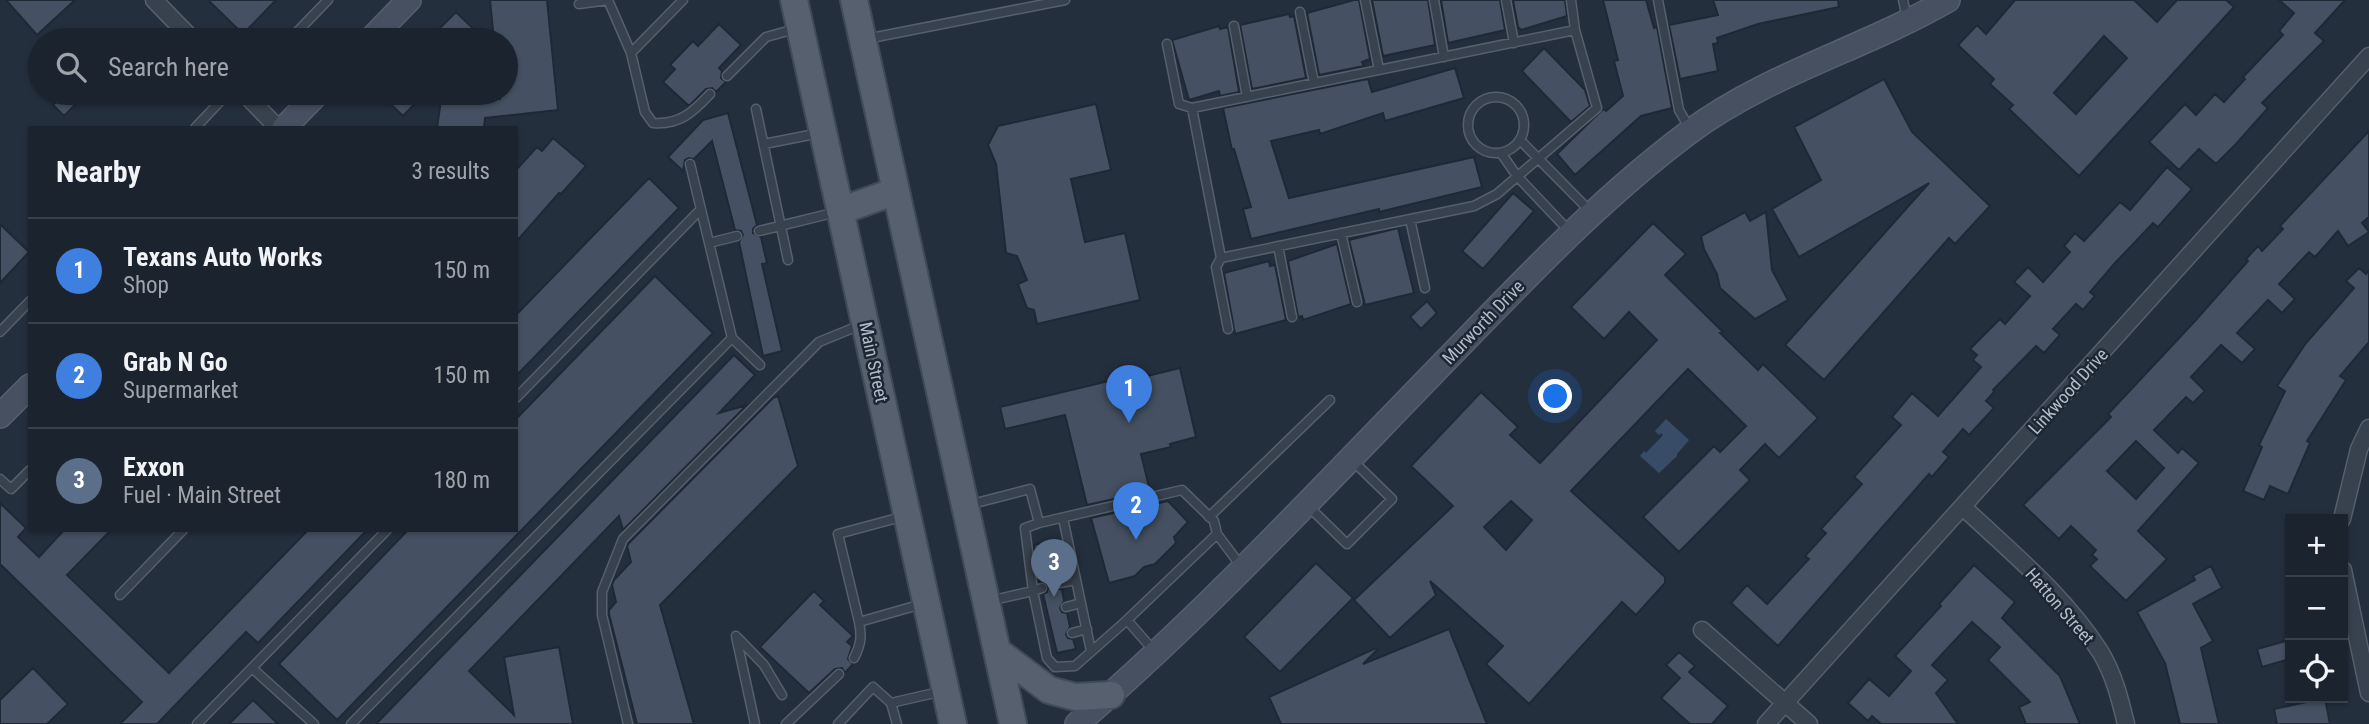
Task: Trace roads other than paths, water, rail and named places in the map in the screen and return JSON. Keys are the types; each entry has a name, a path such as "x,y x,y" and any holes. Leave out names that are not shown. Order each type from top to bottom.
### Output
{"main road":[{"name":"Main Street","path":"794,0 953,724"},
{"path":"855,0 1013,724"},
{"path":"840,211 896,191"},
{"path":"997,651 1049,690 1075,696 1111,695"}],"street":[{"path":"154,0 181,28"},
{"path":"382,28 409,0"},
{"name":"Murworth Drive","path":"1077,724 1156,653 1243,568 1591,212 1691,131 1763,87 1905,11 1948,0"},
{"name":"Linkwood Drive","path":"1766,724 2369,56"},
{"path":"256,105 276,126"},
{"path":"286,126 306,105"},
{"path":"0,416 28,388"},
{"path":"2343,514 2359,449 2369,428"},
{"name":"Hatton Street","path":"1963,508 2049,588 2074,617 2101,654 2118,690 2126,724"},
{"path":"2345,577 2362,629 2369,693"},
{"path":"1702,630 1809,724"}],"lane":[{"path":"301,28 328,0"},
{"path":"579,4 608,0 631,53 645,112 653,123 676,122 691,114 710,94"},
{"path":"631,53 683,0"},
{"path":"863,40 1065,0"},
{"path":"1364,0 1379,70"},
{"path":"1434,0 1444,57"},
{"path":"1506,0 1514,43"},
{"path":"1228,329 1216,267 1222,258 1474,206 1496,194 1597,107 1575,30 1571,0"},
{"path":"1658,0 1679,110 1691,131"},
{"path":"1300,12 1314,83"},
{"path":"1234,26 1247,96"},
{"path":"727,76 766,37 800,27"},
{"path":"1167,44 1179,104 1192,108 1575,30"},
{"path":"1498,97 1515,104 1524,121 1520,140 1515,146 1501,153 1482,150 1469,136 1469,117 1479,102 1498,97"},
{"path":"197,126 217,105"},
{"path":"756,108 788,260"},
{"path":"1192,108 1222,258"},
{"path":"764,144 823,132"},
{"path":"1520,140 1591,212"},
{"path":"1501,153 1517,176 1571,232"},
{"path":"690,164 732,338 760,365"},
{"path":"518,396 701,209"},
{"path":"759,231 840,211"},
{"path":"1410,219 1425,288"},
{"path":"1341,233 1357,302"},
{"path":"709,243 737,236"},
{"path":"1278,246 1292,317"},
{"path":"0,332 28,303"},
{"path":"628,724 602,615 602,593 623,539 820,342 865,323"},
{"path":"351,724 732,338"},
{"path":"1209,517 1330,400"},
{"path":"1306,504 1348,544 1392,499 1350,459"},
{"path":"0,479 11,489 28,472"},
{"path":"965,506 1030,489 1039,523"},
{"path":"1217,534 1128,620 1075,666 1055,667 1047,658 1043,613 1025,528 1182,490 1214,521 1217,534 1243,568"},
{"path":"854,659 862,637 838,534 908,515"},
{"path":"1063,518 1091,651"},
{"path":"120,595 181,532"},
{"path":"197,724 385,532"},
{"path":"1054,559 1071,555"},
{"path":"1060,583 1076,580"},
{"path":"986,602 1037,589"},
{"path":"859,622 927,603"},
{"path":"1066,607 1081,603"},
{"path":"1128,620 1156,653"},
{"path":"1072,633 1087,629"},
{"path":"755,724 736,636 764,665 782,695"},
{"path":"1044,639 1053,637"},
{"path":"252,668 314,724"},
{"path":"786,724 839,674"},
{"path":"838,724 873,687 891,703 897,724"},
{"path":"891,703 946,691"}],"water":[{"path":"1666,419 1689,440 1659,473 1640,456 1663,435 1655,431"}],"place":[{"name":"Texans Auto Works","path":"1129,423"},
{"name":"Grab N Go","path":"1136,540"},
{"name":"Exxon","path":"1054,597"}]}
